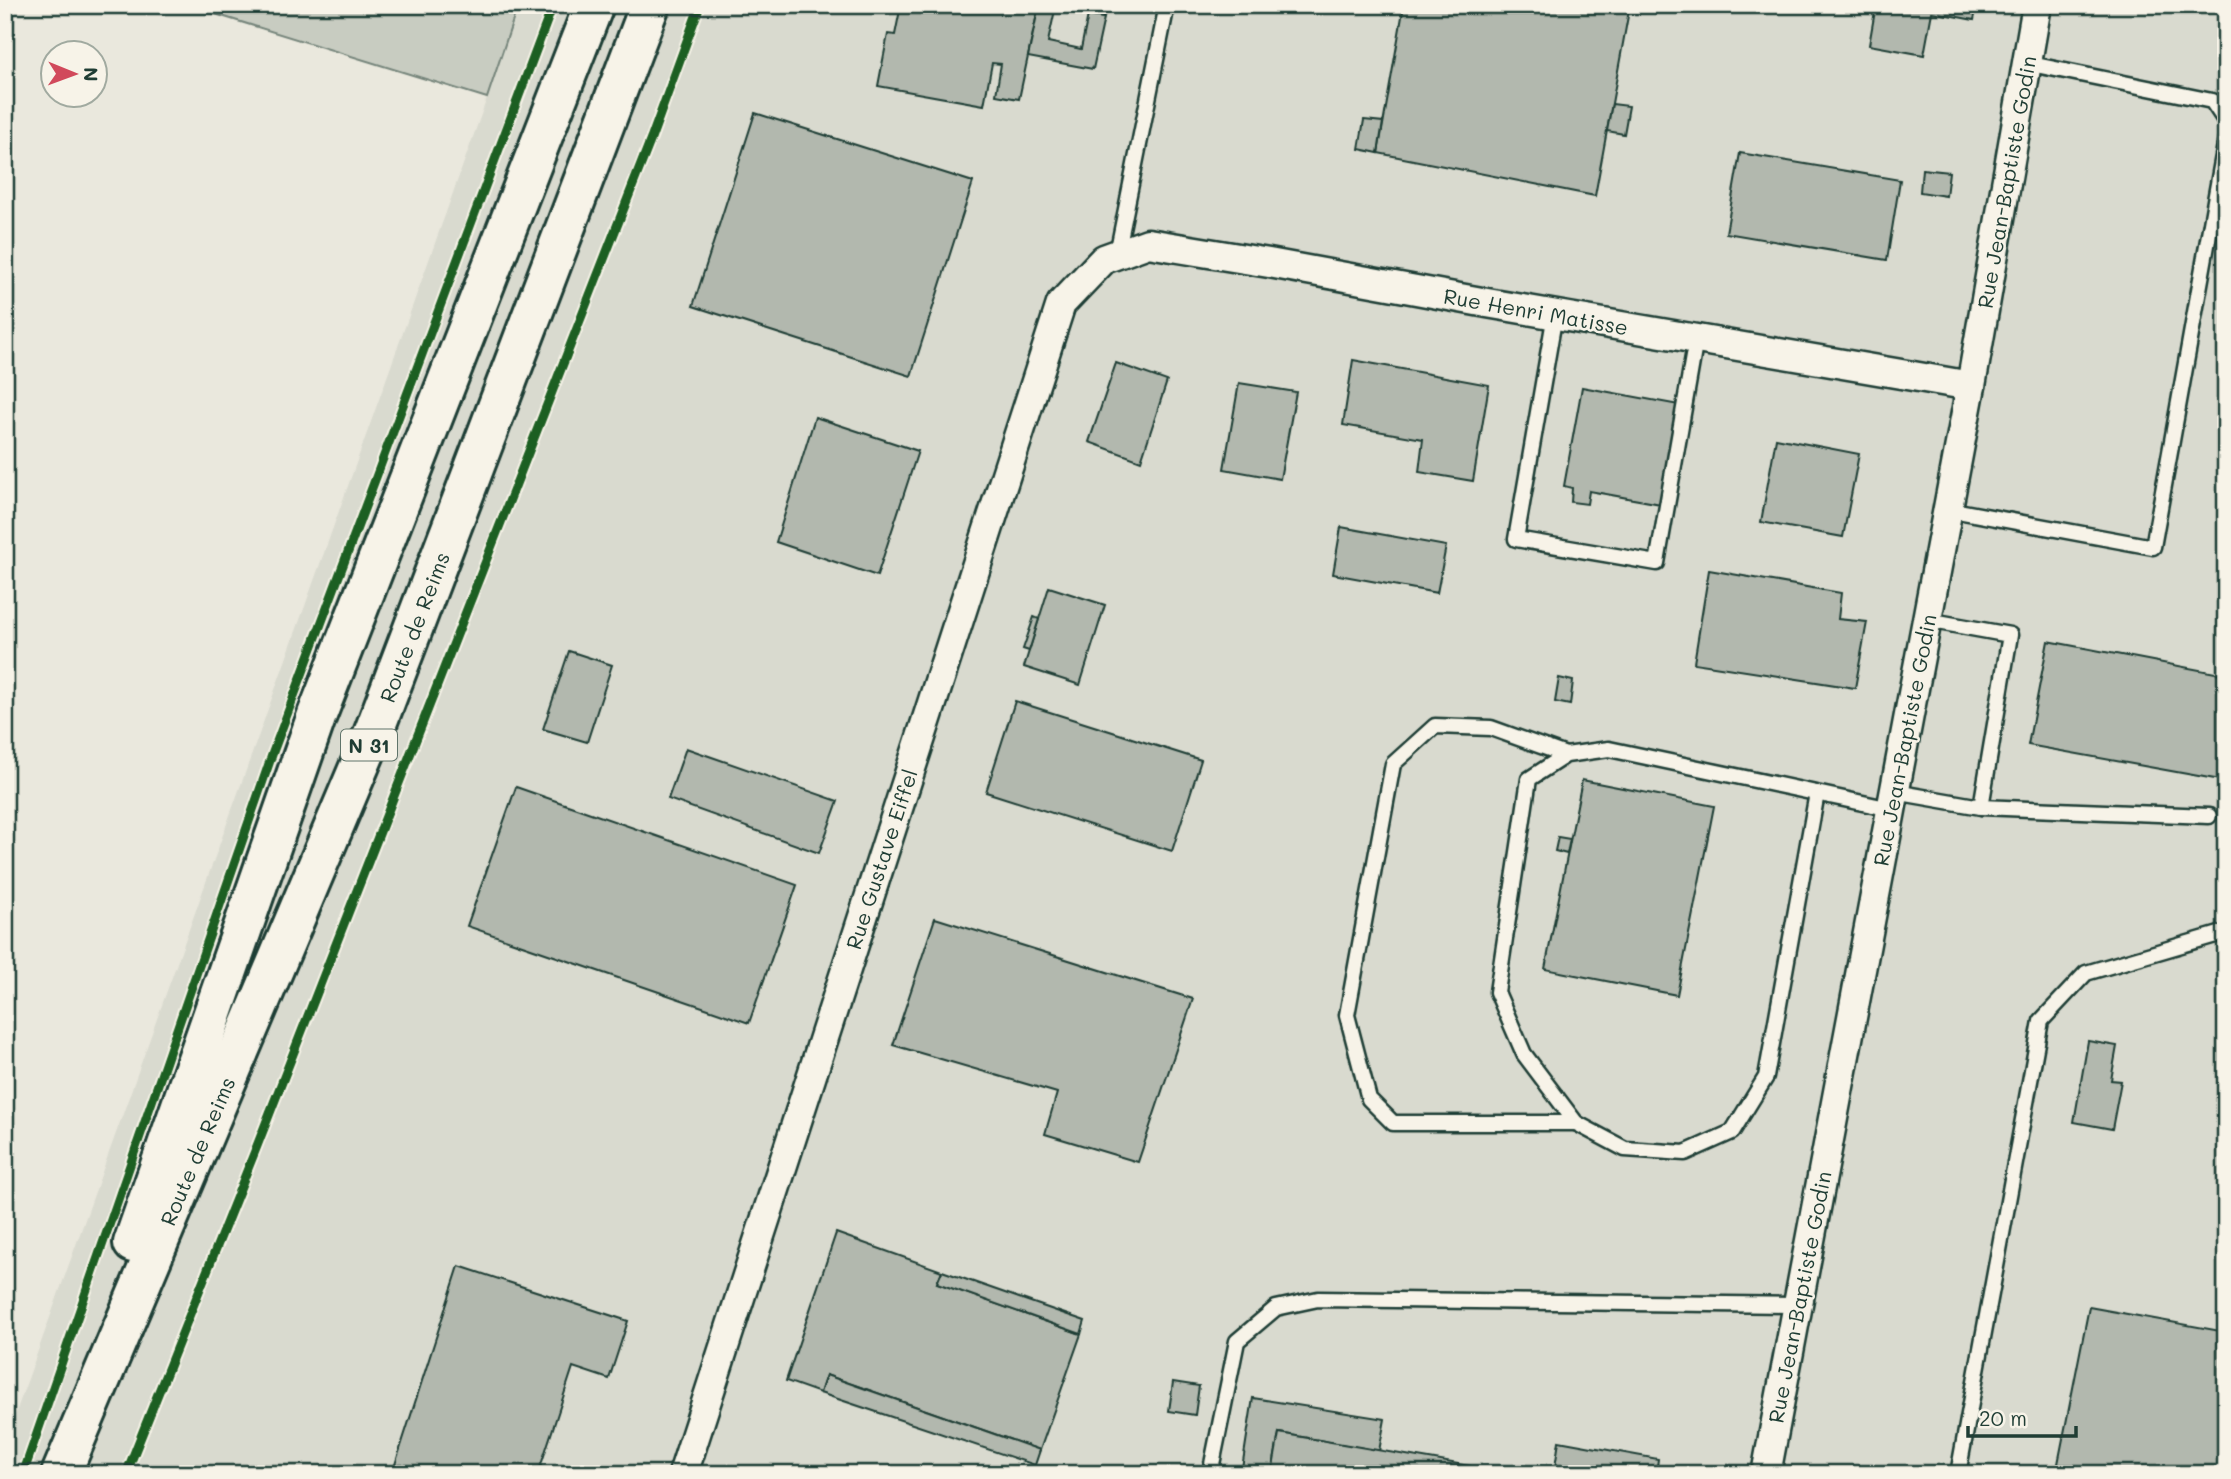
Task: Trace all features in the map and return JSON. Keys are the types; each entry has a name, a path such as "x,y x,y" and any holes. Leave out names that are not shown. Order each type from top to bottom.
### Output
{"main road":[{"name":"Route de Reims","path":"53,1474 317,715 594,5"},
{"name":"Route de Reims","path":"61,1474 373,734 650,5"}],"street":[{"name":"Rue Jean-Baptiste Godin","path":"1766,1474 1971,386 2036,5"},
{"name":"Rue Henri Matisse","path":"1110,257 1148,243 1971,386"},
{"name":"Rue Gustave Eiffel","path":"683,1474 1061,304 1110,257"}],"lane":[{"path":"1110,257 1167,5"},
{"path":"2026,63 2212,101 2226,122"},
{"path":"1948,509 2153,547 2226,139"},
{"path":"1555,314 1516,540 1657,563 1696,339"},
{"path":"1927,620 2010,635 1981,807"},
{"path":"1566,755 1491,728 1435,726 1393,764 1348,1015 1369,1099 1393,1124 1576,1123"},
{"path":"1817,793 1766,1077 1732,1132 1685,1153 1625,1149 1576,1123 1524,1054 1497,992 1529,779 1566,755 1609,749 1817,793 1981,807 2209,816"},
{"path":"1958,1474 2041,1021 2086,973 2226,932"},
{"path":"1210,1474 1237,1340 1276,1308 1318,1299 1798,1305"}],"shaded area":[{"path":"186,5 518,5 487,98"},
{"path":"518,5 2226,5 2226,1474 5,1474 5,1443"}],"building":[{"path":"901,5 1020,5 1038,9 1019,99 996,95 1001,64 992,63 984,105 878,86 888,34 895,35"},
{"path":"1039,5 1052,5 1055,10 1048,42 1081,49 1088,15 1104,18 1093,69 1028,57"},
{"path":"1052,5 1106,5 1104,18 1055,10"},
{"path":"1404,5 1630,5 1595,196 1378,153"},
{"path":"1876,5 1977,5 1974,20 1932,12 1924,55 1869,45"},
{"path":"1612,104 1629,106 1624,134 1607,131"},
{"path":"755,113 973,182 911,376 693,306"},
{"path":"1364,120 1383,122 1378,153 1359,149"},
{"path":"1740,153 1900,180 1887,260 1726,233"},
{"path":"1922,169 1949,172 1946,196 1920,192"},
{"path":"1353,360 1489,385 1473,481 1419,472 1423,439 1343,425"},
{"path":"1116,363 1167,381 1141,461 1089,442"},
{"path":"1239,383 1296,392 1280,479 1224,469"},
{"path":"1582,387 1679,405 1661,504 1589,491 1587,504 1571,502 1572,488 1564,486"},
{"path":"815,417 918,451 877,576 776,542"},
{"path":"1776,438 1859,454 1843,537 1761,522"},
{"path":"1341,527 1446,546 1437,593 1333,574"},
{"path":"1709,570 1841,593 1838,619 1867,622 1855,688 1694,663"},
{"path":"1049,587 1105,605 1080,685 1024,667"},
{"path":"1034,617 1039,619 1029,651 1023,649"},
{"path":"2048,641 2226,675 2226,781 2028,745"},
{"path":"569,651 612,665 587,742 543,729"},
{"path":"1559,678 1573,681 1570,705 1555,702"},
{"path":"1015,701 1201,760 1172,851 986,792"},
{"path":"686,748 838,801 819,853 668,799"},
{"path":"1582,780 1714,806 1677,995 1545,969"},
{"path":"516,787 797,885 749,1023 467,926"},
{"path":"1558,837 1570,839 1567,854 1555,851"},
{"path":"935,918 1193,999 1138,1162 1045,1134 1057,1093 893,1045"},
{"path":"2088,1041 2117,1046 2111,1080 2121,1081 2112,1129 2074,1122"},
{"path":"836,1233 942,1271 937,1283 1081,1334 1040,1450 826,1375 820,1393 786,1381"},
{"path":"459,1266 628,1321 609,1379 573,1367 538,1474 392,1474"},
{"path":"942,1271 1085,1321 1081,1334 937,1283"},
{"path":"2089,1307 2226,1332 2226,1474 2056,1474"},
{"path":"826,1375 1040,1450 1035,1465 820,1393"},
{"path":"1173,1382 1199,1386 1195,1415 1169,1411"},
{"path":"1253,1398 1385,1419 1379,1451 1279,1433 1272,1473 1242,1468"},
{"path":"1279,1433 1470,1466 1469,1474 1241,1474 1242,1468 1272,1473"},
{"path":"1559,1441 1658,1459 1656,1474 1554,1474"}],"cycle path":[{"path":"23,1474 273,752 553,5"},
{"path":"126,1474 651,139 700,5"}]}
